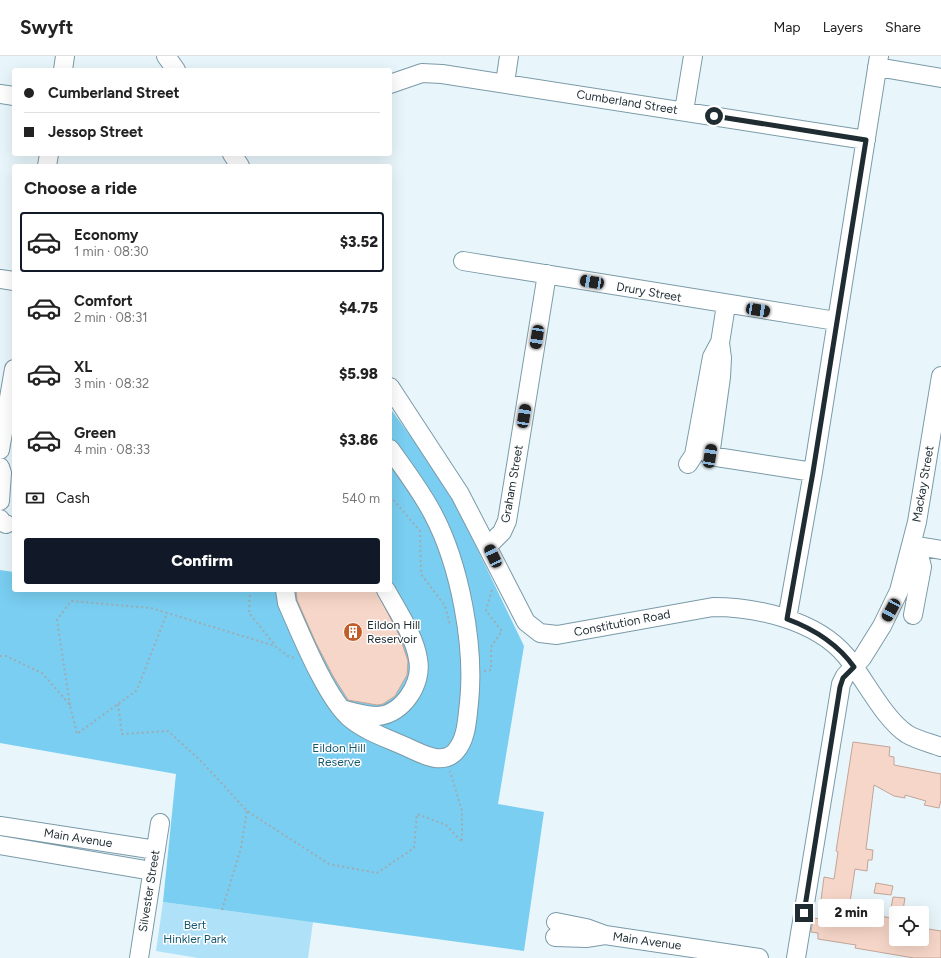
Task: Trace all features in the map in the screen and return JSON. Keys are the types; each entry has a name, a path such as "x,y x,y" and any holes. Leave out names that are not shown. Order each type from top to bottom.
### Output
{"street":[{"path":"63,68 65,56"},
{"path":"166,56 175,68"},
{"path":"505,83 509,56"},
{"path":"684,111 693,56"},
{"path":"787,619 813,472 878,62 941,78"},
{"name":"Cumberland Street","path":"392,83 422,73 431,73 505,83 866,140"},
{"path":"0,94 12,96"},
{"name":"Drury Street","path":"463,261 726,305 836,321"},
{"name":"Graham Street","path":"488,546 502,532 507,521 547,274"},
{"path":"0,279 12,281"},
{"path":"726,305 720,343 711,361 699,459 813,472"},
{"name":"Mackay Street","path":"796,958 840,687 843,678 862,658 891,610 899,591 912,545 941,376"},
{"path":"0,450 12,381"},
{"name":"Constitution Road","path":"392,390 449,476 488,546 526,622 540,633 567,634 712,607 736,608 787,619 811,629 831,642 846,656 898,727 917,739 941,747"},
{"path":"285,592 287,603 315,663 340,708 351,719 377,724 430,757 447,757 455,751 463,737 467,721 471,674 466,620 446,542 433,515 410,476 392,452"},
{"path":"0,467 2,473 0,501"},
{"path":"912,545 941,550"},
{"path":"912,545 920,559 922,567 913,615"},
{"path":"377,724 403,704 415,684 419,672 415,647 387,592"},
{"name":"Silvester Street","path":"139,958 160,823"},
{"name":"Main Avenue","path":"0,826 156,850"},
{"name":"Main Avenue","path":"0,845 152,871"},
{"name":"Main Avenue","path":"555,929 586,928 605,935 759,958"}],"path":[{"path":"392,498 420,531 421,574 445,606 451,629"},
{"path":"471,674 491,670 491,647 502,631 486,611 494,583 503,576"},
{"path":"250,592 249,613 276,646 288,656 315,663"},
{"path":"167,614 137,690 77,734 70,705 57,620 71,601 151,608 276,646"},
{"path":"0,656 6,656 42,673 70,705"},
{"path":"118,704 122,734 168,731 202,762 247,811 329,864 377,873 414,848 417,814 446,825 462,842 462,811 447,757"},
{"path":"222,910 241,848 247,811"}],"green space":[{"name":"Eildon Hill Reserve","path":"392,411 447,486 524,646 498,804 544,812 524,951 163,902 176,774 0,743 0,570 12,572 12,592 392,592"},
{"name":"Bert Hinkler Park","path":"163,902 313,922 308,958 198,958 156,951"}],"building":[{"name":"Eildon Hill Reservoir","path":"296,592 377,592 400,637 408,661 407,675 395,696 383,704 377,705 348,700 333,676 316,643 297,600"},
{"path":"853,742 890,747 889,756 894,757 894,765 941,774 941,800 939,808 924,805 926,801 905,795 905,798 894,796 874,785 866,849 873,850 872,860 868,860 867,871 855,869 849,909 889,918 889,946 929,946 929,929 941,931 941,958 914,958 855,948 856,945 818,939 818,933 811,932 813,918 821,919 824,900 821,900 824,877 834,879 838,852 836,851"},
{"path":"876,883 893,886 891,895 874,893"},
{"path":"893,897 905,898 904,906 891,906"}],"place":[{"name":"Eildon Hill Reservoir","path":"353,632"}],"route":[{"path":"714,116 866,140 813,472 787,619 811,629 831,642 846,656 854,667 843,678 840,687 804,913"}]}
